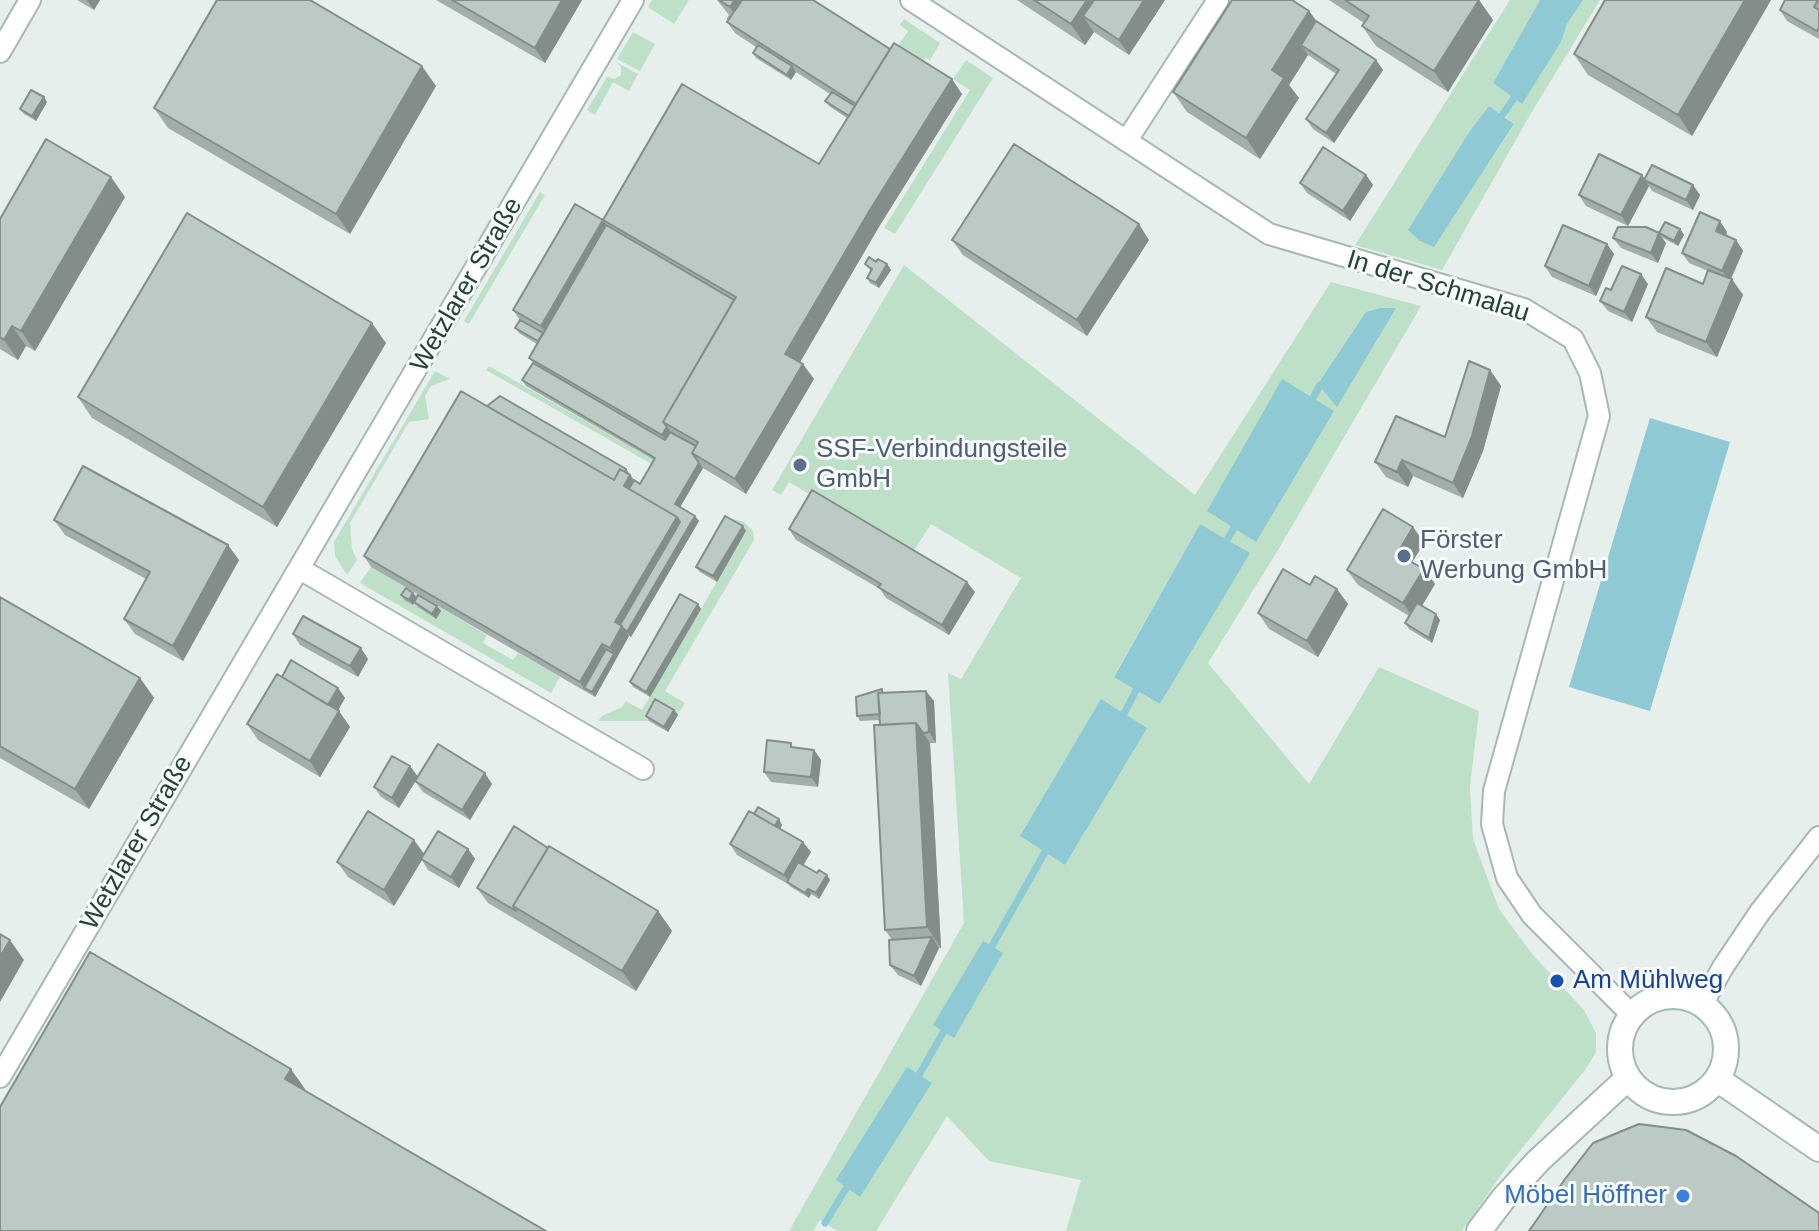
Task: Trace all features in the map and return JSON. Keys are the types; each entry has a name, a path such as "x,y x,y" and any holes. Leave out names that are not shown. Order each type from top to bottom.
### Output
{"main road":[{"path":"1658,998 1688,998 1702,1005 1715,1016 1723,1031 1726,1047 1724,1064 1717,1079 1705,1092 1690,1100 1672,1102 1655,1099 1640,1090 1628,1078 1621,1062 1623,1029 1632,1015 1658,998"},
{"path":"1479,1231 1538,1161 1628,1078"},
{"path":"1717,1079 1819,1149"}],"street":[{"path":"0,52 30,0"},
{"name":"Wetzlarer Straße","path":"0,1077 633,0"},
{"name":"In der Schmalau","path":"911,0 1269,234 1524,309 1573,339 1590,373 1599,416 1494,791 1492,824 1507,878 1532,915 1632,1015"},
{"path":"1127,140 1218,0"},
{"path":"300,569 643,769"},
{"path":"1702,1005 1760,912 1819,837"}],"green space":[{"path":"652,0 689,0 674,24 648,7"},
{"path":"1510,0 1540,0 1493,83 1522,103 1561,42 1567,24 1583,0 1600,0 1442,270 1355,245","holes":["1503,114 1514,125 1434,246 1420,241"]},
{"path":"904,19 940,43 930,60 925,58 920,68 891,56 908,31 900,25"},
{"path":"633,32 655,44 640,71 617,59"},
{"path":"966,60 993,78 895,234 884,228 970,90 953,79"},
{"path":"616,62 638,74 629,91 613,82 595,115 587,110 607,77 614,79 621,75 621,67"},
{"path":"540,192 545,195 467,323 464,321"},
{"path":"904,265 1195,495 1331,282 1421,306 1208,663 1309,784 1379,667 1479,711 1470,786 1473,839 1499,909 1533,955 1584,1010 1596,1033 1596,1052 1503,1172 1462,1231 1066,1231 1081,1180 989,1161 947,1116 876,1231 837,1231 820,1220 813,1231 789,1231 964,923 948,673 961,679 1021,578 931,524 911,555 789,482 781,495 772,490","holes":["1200,524 1249,553 1160,704 1114,676","1101,700 1146,728 1065,865 1020,836","907,1068 932,1083 860,1196"]},
{"path":"489,366 659,463 657,467 486,370"},
{"path":"435,371 450,379 431,386 425,396 429,419 409,422 350,523 352,549 357,560 347,575 335,556 334,542"},
{"path":"729,521 744,522 753,531 754,540 665,691 685,703 677,715 649,721 598,721 622,707 626,701 642,710 746,532"},
{"path":"371,567 487,635 483,643 513,660 518,653 560,677 551,693 360,583"}],"water":[{"path":"1540,0 1583,0 1522,104 1493,83"},
{"path":"1489,106 1514,124 1434,247 1420,241 1408,230"},
{"path":"1396,308 1337,407 1318,384 1366,312"},
{"path":"1282,379 1334,411 1256,542 1207,511"},
{"path":"1650,418 1730,442 1650,711 1569,687"},
{"path":"1200,524 1250,553 1160,704 1114,677"},
{"path":"1101,699 1147,728 1065,865 1020,836"},
{"path":"983,941 1003,953 954,1038 933,1025"},
{"path":"907,1067 932,1083 860,1197 836,1180"}],"building":[{"path":"217,0 310,0 422,66 336,214 154,108"},
{"path":"452,0 562,0 535,48"},
{"path":"719,0 735,0 730,7"},
{"path":"742,0 813,0 890,49 856,104 727,22"},
{"path":"1034,0 1087,0 1071,24"},
{"path":"1094,0 1144,0 1119,40 1083,16"},
{"path":"1232,0 1292,0 1309,11 1272,70 1284,78 1246,138 1173,92"},
{"path":"1345,0 1479,0 1434,71 1362,26 1369,16"},
{"path":"1605,0 1745,0 1678,115 1574,54"},
{"path":"1785,0 1818,0 1814,7 1819,10 1817,31 1780,10"},
{"path":"1316,21 1376,60 1326,133 1306,119 1339,70 1301,45"},
{"path":"894,43 952,79 785,354 803,364 735,479 692,453 698,442 663,422 736,297 603,220 682,84 819,164"},
{"path":"758,45 792,66 787,75 753,53"},
{"path":"31,90 44,97 32,116 20,109"},
{"path":"832,92 855,106 849,116 825,101"},
{"path":"46,139 111,177 21,331 12,326 4,340 0,337 0,219"},
{"path":"1014,144 1139,224 1077,320 952,240"},
{"path":"1323,147 1366,175 1343,211 1300,183"},
{"path":"1599,154 1642,175 1621,215 1579,195"},
{"path":"1652,165 1693,185 1686,200 1644,180"},
{"path":"575,204 603,220 541,326 513,310"},
{"path":"1700,212 1720,221 1716,231 1736,240 1722,271 1682,253"},
{"path":"187,213 372,323 263,507 78,397"},
{"path":"1665,222 1680,229 1674,241 1659,233"},
{"path":"606,225 734,300 663,422 667,427 662,435 529,358"},
{"path":"1563,225 1607,244 1589,286 1545,266"},
{"path":"1618,227 1646,227 1659,233 1651,253 1613,238"},
{"path":"869,257 887,264 876,283 867,278 872,269 865,264"},
{"path":"1622,266 1641,274 1624,312 1600,301 1606,288 1611,290"},
{"path":"1666,268 1703,284 1708,270 1732,279 1706,342 1646,317"},
{"path":"520,320 543,333 538,341 515,328"},
{"path":"1469,361 1490,370 1472,436 1453,483 1402,460 1397,472 1375,462 1396,416 1445,437"},
{"path":"533,363 665,440 670,432 696,446 692,453 699,463 675,504 695,516 627,632 620,625 680,522 677,517 629,489 634,480 640,484 655,458 522,380"},
{"path":"461,391 614,480 620,469 630,475 624,486 677,517 615,622 622,626 610,648 602,644 580,682 364,556"},
{"path":"500,396 626,469 625,472 620,469 614,480 487,406"},
{"path":"83,466 228,545 173,646 124,619 150,572 54,520"},
{"path":"812,490 967,582 942,625 789,529"},
{"path":"1383,509 1413,527 1397,554 1424,569 1403,603 1347,570"},
{"path":"725,516 743,526 713,576 696,567"},
{"path":"1283,569 1310,585 1315,576 1337,589 1307,641 1258,613"},
{"path":"406,588 413,593 409,600 401,595"},
{"path":"680,594 698,604 646,692 630,682"},
{"path":"418,595 437,606 432,614 414,602"},
{"path":"0,597 140,678 75,789 0,746"},
{"path":"1417,603 1436,614 1429,638 1405,623"},
{"path":"303,616 361,648 350,666 293,634"},
{"path":"606,649 614,654 592,692 584,688"},
{"path":"291,660 338,688 328,705 282,677"},
{"path":"277,674 339,711 310,761 247,724"},
{"path":"882,689 882,693 878,693 880,714 857,716 856,697"},
{"path":"926,691 929,732 923,733 916,723 880,725 878,693"},
{"path":"655,699 674,710 664,727 646,716"},
{"path":"916,723 927,927 885,930 874,725"},
{"path":"767,740 814,750 811,777 764,772"},
{"path":"438,744 485,773 462,810 415,781"},
{"path":"392,756 410,766 392,798 374,787"},
{"path":"758,807 779,819 775,826 754,814"},
{"path":"368,811 414,840 384,890 337,862"},
{"path":"749,811 803,842 784,875 730,844"},
{"path":"514,826 548,848 513,906 516,911 477,888"},
{"path":"438,831 468,849 451,877 421,859"},
{"path":"549,846 658,911 622,971 513,906"},
{"path":"798,862 827,875 816,893 808,889 805,893 787,882"},
{"path":"0,934 10,940 0,957"},
{"path":"932,937 914,976 890,965 889,940"},
{"path":"90,952 291,1069 285,1079 546,1231 0,1231 0,1107"},
{"name":"Möbel Höffner","path":"1639,1124 1686,1130 1736,1156 1819,1213 1819,1231 1529,1231 1593,1143"}],"waterway":[{"path":"1503,114 1514,98"},
{"path":"1313,398 1320,385"},
{"path":"1227,540 1234,528"},
{"path":"1124,714 1136,690"},
{"path":"992,946 1045,852"},
{"path":"919,1075 944,1031"},
{"path":"825,1223 847,1187"}],"place":[{"name":"SSF-Verbindungsteile GmbH","path":"800,465"},
{"name":"Förster Werbung GmbH","path":"1404,556"},
{"name":"Am Mühlweg","path":"1557,981"},
{"name":"Möbel Höffner","path":"1683,1196"}]}
